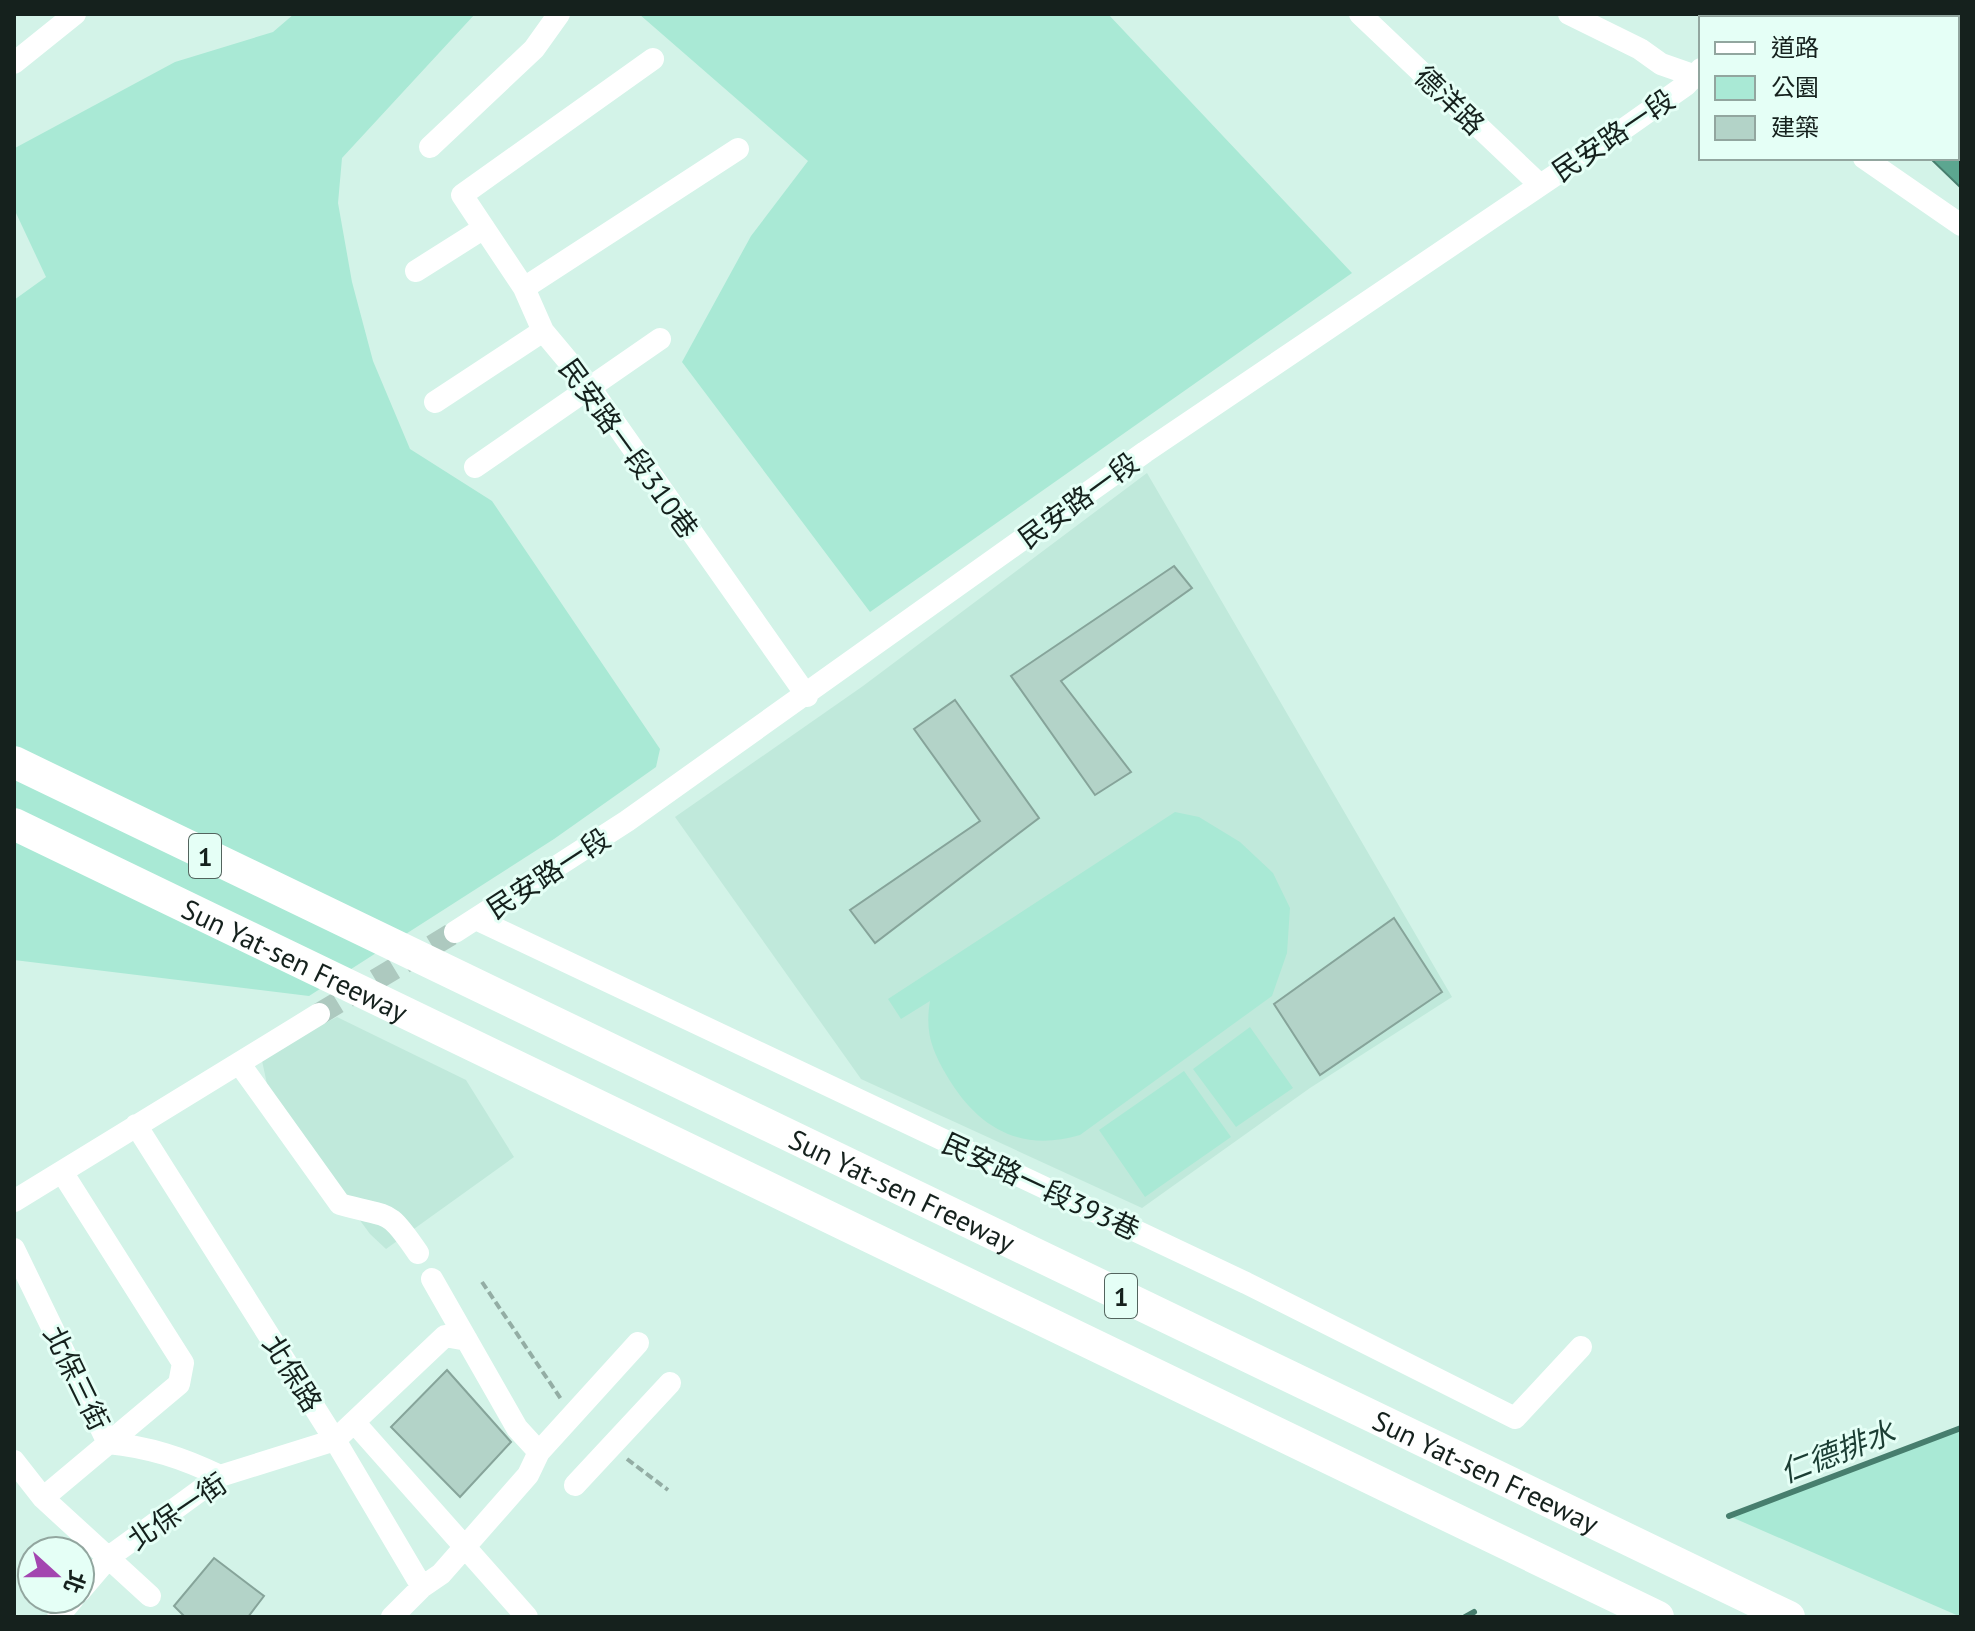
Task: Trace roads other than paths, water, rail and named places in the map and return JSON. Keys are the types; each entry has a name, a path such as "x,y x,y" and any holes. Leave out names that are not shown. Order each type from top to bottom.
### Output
{"highway":[{"name":"Sun Yat-sen Freeway","path":"14,762 396,950 1789,1617"},
{"name":"Sun Yat-sen Freeway","path":"14,824 1658,1617"}],"street":[{"path":"14,63 75,14"},
{"path":"430,147 534,49 559,14"},
{"name":"德洋路","path":"1360,14 1540,185"},
{"path":"1569,14 1640,49 1661,64 1699,74"},
{"name":"民安路一段310巷","path":"653,59 462,195 524,288 543,331 589,386 807,696"},
{"name":"民安路一段","path":"455,932 627,821 807,696 1145,452 1628,126 1699,75"},
{"path":"524,288 738,149"},
{"path":"1867,160 1961,225"},
{"path":"416,271 484,228"},
{"path":"435,402 543,331"},
{"path":"475,467 660,339"},
{"name":"民安路一段393巷","path":"476,919 1246,1283 1515,1418 1581,1347"},
{"path":"14,1201 319,1014"},
{"path":"239,1063 340,1204 382,1212 396,1221 418,1253"},
{"name":"北保路","path":"136,1125 335,1440 422,1587"},
{"path":"43,1498 179,1384 183,1363 62,1172"},
{"name":"北保三街","path":"14,1249 108,1443 144,1447 184,1459 220,1476"},
{"path":"432,1279 517,1428 539,1452"},
{"path":"335,1440 445,1336 467,1340"},
{"path":"392,1617 422,1587 441,1574 528,1475 539,1452 638,1343"},
{"path":"575,1485 670,1383"},
{"path":"354,1422 527,1617"},
{"name":"北保一街","path":"96,1572 109,1557 220,1476 335,1440"},
{"path":"14,1461 43,1498 150,1596"}],"waterway":[{"name":"仁德排水","path":"1729,1516 1961,1428"},
{"name":"仁德排水","path":"1465,1617 1474,1612"}],"tunnel":[{"path":"319,1014 455,932"}]}
